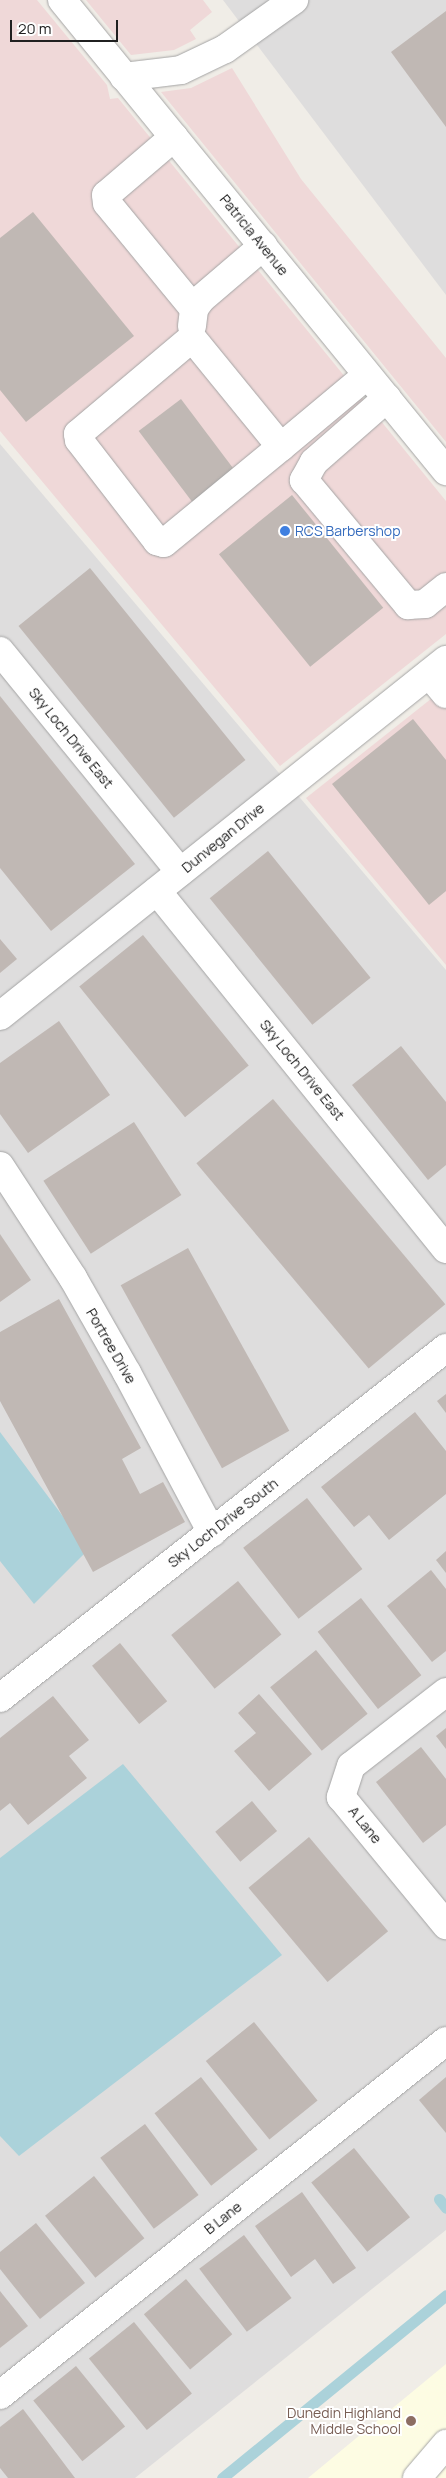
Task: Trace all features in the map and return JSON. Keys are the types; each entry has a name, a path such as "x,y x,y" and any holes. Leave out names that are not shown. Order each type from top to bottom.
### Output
{"street":[{"name":"Patricia Avenue","path":"62,0 446,471"},
{"path":"124,77 181,70 225,49 294,0"},
{"path":"174,137 106,195 107,203 194,309"},
{"path":"262,246 209,291 194,309 192,338 281,447"},
{"path":"192,338 78,434 79,440 157,541 164,543 367,375"},
{"path":"386,398 314,462 304,480 408,605 425,604 446,587"},
{"name":"Sky Loch Drive East","path":"0,651 180,872"},
{"path":"438,667 446,694"},
{"name":"Dunvegan Drive","path":"0,1016 438,667"},
{"name":"Sky Loch Drive East","path":"157,891 446,1249"},
{"name":"Portree Drive","path":"0,1166 73,1278 122,1364 212,1532"},
{"name":"Sky Loch Drive South","path":"0,1698 446,1348"},
{"name":"A Lane","path":"446,1692 352,1766 341,1797 446,1925"},
{"name":"B Lane","path":"0,2394 446,2041"},
{"path":"416,2478 446,2444"}],"shaded area":[{"path":"0,0 37,0 107,85 110,99 118,98 446,501 446,634 280,766 0,431"},
{"path":"86,0 203,0 212,12 190,30 196,39 174,50 131,55"},
{"path":"223,0 446,0 446,295"},
{"path":"232,68 301,179 446,358 446,442 161,92 191,88"},
{"path":"0,444 446,970 446,2230 135,2478 0,2478"},
{"path":"446,687 446,965 306,798"},
{"name":"Dunedin Highland Middle School","path":"446,2364 446,2478 308,2478"}],"water":[{"path":"0,1432 88,1550 34,1604 0,1561"},
{"path":"123,1764 282,1955 19,2156 0,2136 0,1858"}],"building":[{"path":"446,11 446,127 391,52"},
{"path":"33,212 134,336 26,422 0,390 0,238"},
{"path":"181,399 236,472 193,504 139,431"},
{"path":"292,495 383,608 310,667 219,554"},
{"path":"90,568 245,760 174,818 19,626"},
{"path":"0,696 135,864 51,931 0,868"},
{"path":"413,719 446,760 446,891 429,905 332,784"},
{"path":"268,851 371,978 312,1025 210,898"},
{"path":"143,935 249,1066 185,1117 79,987"},
{"path":"0,939 17,959 0,973"},
{"path":"59,1021 110,1095 28,1153 0,1114 0,1063"},
{"path":"401,1046 446,1102 446,1165 428,1180 352,1085"},
{"path":"273,1099 445,1304 369,1369 196,1163"},
{"path":"134,1122 181,1195 91,1254 43,1181"},
{"path":"0,1234 31,1280 0,1302"},
{"path":"188,1248 289,1431 222,1468 121,1285"},
{"path":"59,1299 141,1448 122,1459 140,1494 163,1482 185,1522 93,1572 0,1401 0,1332"},
{"path":"446,1394 446,1413 437,1401"},
{"path":"415,1412 446,1451 446,1494 389,1540 369,1515 354,1527 321,1487"},
{"path":"307,1498 362,1569 299,1619 243,1548"},
{"path":"446,1551 446,1573 436,1560"},
{"path":"431,1570 446,1589 446,1651 432,1662 387,1606"},
{"path":"238,1581 281,1635 215,1689 171,1635"},
{"path":"361,1598 421,1675 378,1709 318,1632"},
{"path":"120,1643 167,1701 139,1724 92,1666"},
{"path":"316,1650 368,1714 322,1751 270,1687"},
{"path":"259,1694 312,1754 269,1791 234,1751 256,1733 238,1713"},
{"path":"53,1696 89,1740 69,1756 87,1778 28,1825 10,1803 0,1811 0,1738"},
{"path":"446,1728 446,1749 436,1736"},
{"path":"421,1747 446,1779 446,1825 423,1843 376,1782"},
{"path":"252,1801 277,1831 240,1862 215,1832"},
{"path":"309,1837 388,1931 328,1982 248,1888"},
{"path":"254,2022 318,2100 269,2140 206,2061"},
{"path":"201,2077 258,2149 211,2186 155,2113"},
{"path":"446,2077 446,2133 419,2100"},
{"path":"145,2124 199,2195 154,2229 100,2158"},
{"path":"354,2148 410,2217 367,2252 311,2183"},
{"path":"94,2176 144,2238 95,2278 45,2216"},
{"path":"302,2192 356,2268 333,2284 315,2259 291,2277 255,2226"},
{"path":"36,2223 85,2283 40,2319 0,2269 0,2252"},
{"path":"244,2235 292,2298 247,2332 199,2269"},
{"path":"186,2279 232,2334 190,2370 144,2314"},
{"path":"0,2291 28,2326 0,2348"},
{"path":"134,2322 192,2393 147,2430 89,2359"},
{"path":"76,2366 125,2427 82,2461 33,2401"},
{"path":"23,2409 75,2478 8,2478 0,2468 0,2427"}],"waterway":[{"path":"439,2199 446,2208"},
{"path":"222,2478 446,2295"}],"place":[{"name":"RCS Barbershop","path":"285,531"},
{"name":"Dunedin Highland Middle School","path":"411,2421"}]}
